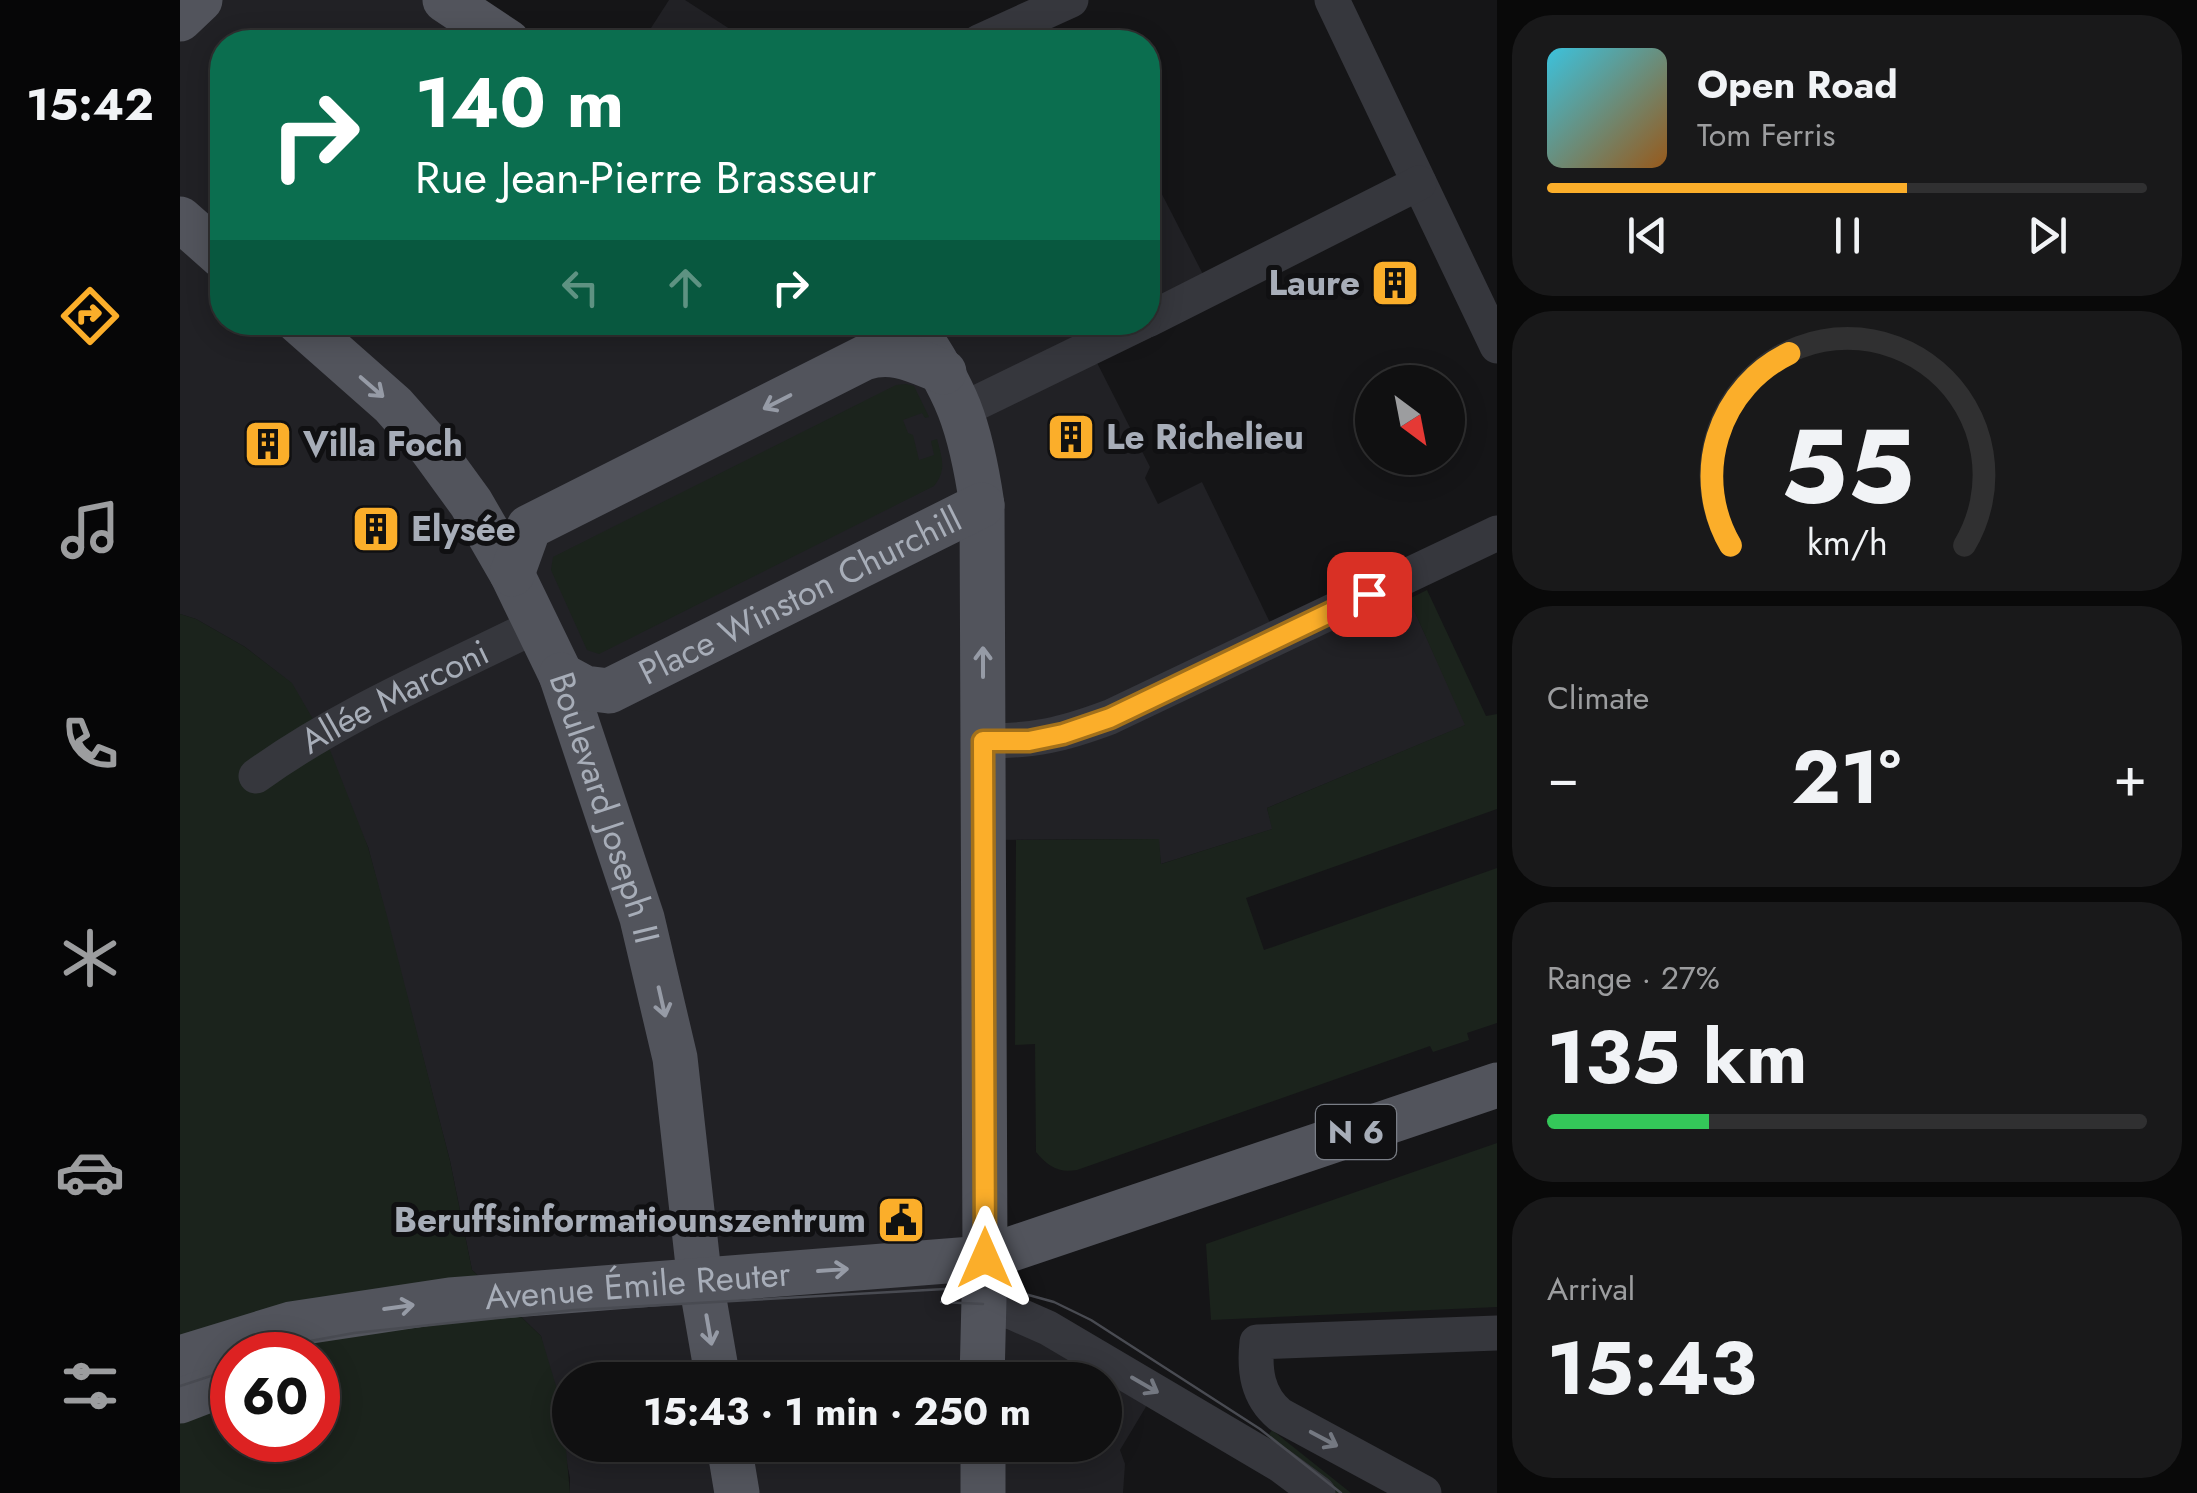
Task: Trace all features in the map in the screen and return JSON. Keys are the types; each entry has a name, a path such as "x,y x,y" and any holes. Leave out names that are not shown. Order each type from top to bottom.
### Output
{"main road":[{"path":"180,20 200,0"},
{"path":"454,2 492,30"},
{"path":"180,219 210,245"},
{"name":"Boulevard Joseph II","path":"313,335 393,404 431,448 471,504 512,574 561,676 642,918 676,1058 701,1280 715,1362"},
{"path":"918,335 953,391 974,454 982,505 982,1362"},
{"path":"512,574 529,526 864,358 879,353 895,354 953,391"},
{"name":"Place Winston Churchill","path":"561,676 585,688 608,691 982,505"},
{"name":"N 6","path":"985,1236 1497,1084"},
{"name":"Avenue Émile Reuter","path":"180,1358 249,1335 346,1314 450,1300 928,1263 985,1236"},
{"name":"Avenue Émile Reuter","path":"310,1332 346,1314"},
{"path":"180,1401 210,1389"},
{"path":"731,1462 737,1493"},
{"path":"982,1462 983,1493"}],"street":[{"path":"1005,30 1071,0"},
{"path":"1332,0 1497,346"},
{"path":"1160,313 1419,183"},
{"path":"953,391 1107,335"},
{"path":"983,741 1029,741 1110,718 1497,533"},
{"name":"Allée Marconi","path":"256,776 339,724 538,625"},
{"path":"982,1304 1048,1328 1280,1466 1318,1493"},
{"path":"1424,1493 1280,1415 1270,1406 1256,1372 1256,1342 1497,1333"}],"shaded area":[{"path":"180,0 445,0 490,30 210,30 210,335 1119,335 1090,349 1150,467 1145,478 1158,504 1202,482 1277,637 1400,579 1466,725 1267,808 1273,829 1161,864 1158,839 984,840 983,1304 1084,1362 552,1362 552,1390 541,1336 472,1270 450,1161 368,847 291,683 245,647 180,614"},
{"path":"669,0 685,0 731,30 650,30"},
{"path":"1160,190 1210,288 1160,314"},
{"path":"896,385 914,386 929,417 922,413 903,420 908,433 913,435 919,460 934,455 931,441 937,439 942,469 934,486 599,654 587,650 551,570 553,557"},
{"path":"1427,590 1486,716 1497,714 1497,809 1246,898 1264,950 1497,868 1497,1023 1467,1033 1469,1040 1433,1052 1430,1046 1077,1170 1064,1171 1050,1165 1036,1152 1035,1044 1015,1045 1016,840 1159,839 1161,864 1272,829 1267,808 1465,725 1409,599"},
{"path":"180,614 245,647 292,683 328,745 368,847 387,916 450,1161 472,1270 541,1336 552,1373 552,1462 567,1462 570,1493 180,1493"},
{"path":"1497,1143 1497,1307 1211,1320 1206,1244"},
{"path":"1122,1384 1150,1400 1122,1447"},
{"path":"1272,1430 1351,1493 1328,1493 1261,1446"},
{"path":"1122,1456 1125,1464 1123,1493 570,1493 567,1462 1122,1462"}],"tram line":[{"path":"340,1336 574,1310 990,1288 1054,1302 1091,1320 1260,1429 1341,1493"},
{"path":"941,1302 983,1304"},
{"path":"180,1386 210,1376"}],"place":[{"name":"Laure","path":"1395,283"},
{"name":"Le Richelieu","path":"1071,437"},
{"name":"Villa Foch","path":"268,444"},
{"name":"Elysée","path":"376,529"},
{"name":"Beruffsinformatiounszentrum","path":"901,1220"}],"route":[{"path":"985,1258 983,741 1029,741 1110,718 1369,594"}]}
